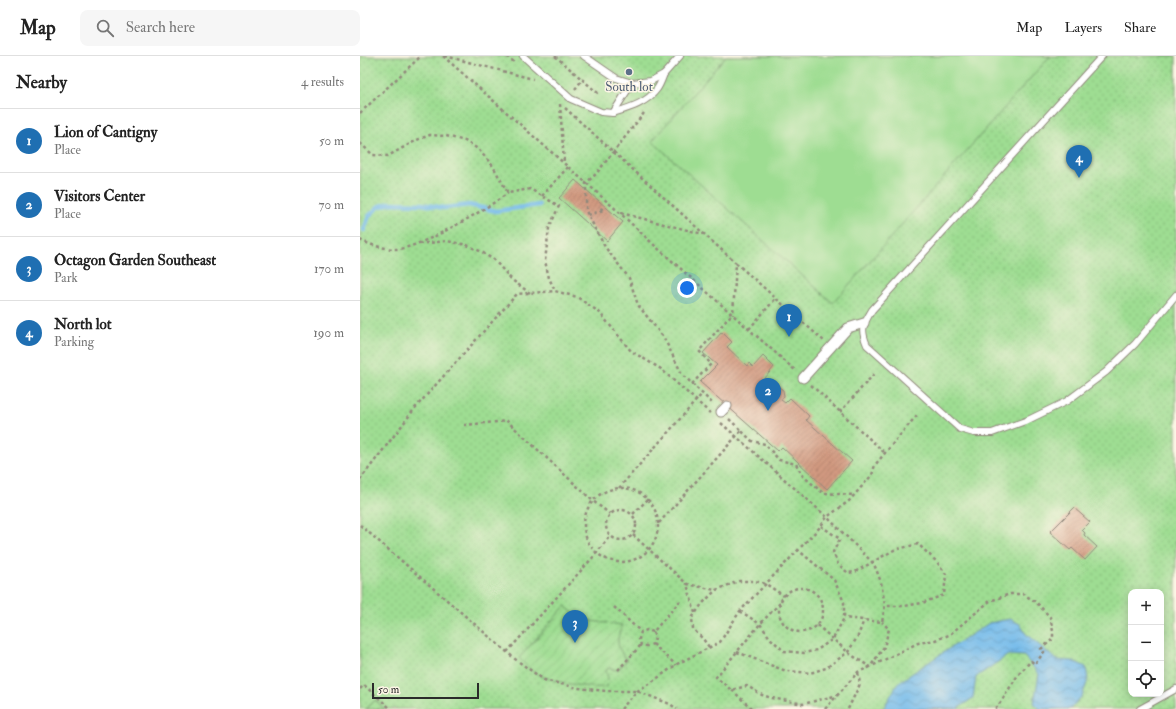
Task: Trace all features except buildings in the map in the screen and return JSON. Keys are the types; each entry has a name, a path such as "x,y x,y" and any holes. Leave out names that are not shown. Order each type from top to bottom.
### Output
{"street":[{"path":"803,378 848,328 864,323"}],"lane":[{"path":"523,56 571,99 601,112 613,113 635,106 648,98 658,88 664,74 680,56"},
{"path":"584,56 616,78 632,83 651,81 664,74"},
{"path":"1102,56 872,310 864,323 863,335 867,345 960,429 974,433 992,432 1028,420 1067,401 1106,372 1135,344 1176,295"},
{"path":"613,113 632,83"},
{"path":"1140,709 1176,689"}],"path":[{"path":"360,113 421,56"},
{"path":"444,56 533,79"},
{"path":"444,56 803,378 884,453"},
{"path":"555,56 600,94"},
{"path":"575,89 583,80"},
{"path":"560,104 564,163"},
{"path":"646,110 596,174 586,183 586,211 605,247 628,278 638,305 664,338 682,374 720,414 736,437 826,517 874,564 881,582 885,606 882,622"},
{"path":"360,143 373,155 388,156 417,140 430,135 446,136 465,141 478,149 493,166 508,193"},
{"path":"613,151 831,347"},
{"path":"542,196 568,167"},
{"path":"417,244 450,229 490,206 508,193 530,190 559,206 549,228 545,261 549,278 555,291"},
{"path":"588,215 604,210 600,208"},
{"path":"620,213 705,234"},
{"path":"360,240 378,246 397,249 417,244 447,241 466,244 496,260 512,280 531,293"},
{"path":"692,384 711,364 699,351 732,315 736,263"},
{"path":"360,480 416,407 517,294 555,291 578,297 599,312 631,351 661,369 696,400 720,414 752,440 764,444 779,460 796,464 803,476 823,493 854,495"},
{"path":"748,329 776,298"},
{"path":"840,412 874,374"},
{"path":"619,488 702,394"},
{"path":"621,709 637,691 676,665 720,642 740,610 821,526 826,517 849,501 872,475 875,465 884,453 917,415"},
{"path":"464,425 507,421 593,501 610,514"},
{"path":"659,523 742,431"},
{"path":"619,488 638,492 648,499 653,504 659,523 657,538 649,550 640,558 629,562 618,563 606,560 596,554 589,545 584,528 587,511 593,501 605,492 619,488"},
{"path":"633,514 648,499"},
{"path":"620,509 633,514 637,524 633,535 624,540 618,540 610,536 606,526 606,520 610,514 620,509"},
{"path":"360,525 515,659 544,680 578,688 606,691 637,691 670,704 677,709"},
{"path":"821,526 840,539 833,552 838,564 848,573 855,572 894,550 918,544 937,562 946,574 944,595 922,603 905,606 885,606"},
{"path":"633,535 686,584 695,613"},
{"path":"507,652 596,554 610,536"},
{"path":"740,610 760,624 770,638 784,651 804,653 817,650 833,639 844,618 844,602 834,580 798,550"},
{"path":"709,647 694,629 692,618 702,604 716,590 739,581 755,581 766,584 784,596"},
{"path":"686,584 716,590"},
{"path":"752,709 716,677 789,591 796,588 810,589 820,598 823,612 821,619 811,629 804,632 797,631 790,629 780,618 780,603"},
{"path":"825,709 858,672 918,643 935,640 949,635 990,601 1010,594 1023,594 1036,602 1050,617 1053,639 1041,649 1044,652 1035,664 1031,661 1018,675 995,709"},
{"path":"653,632 680,602"},
{"path":"614,607 641,632"},
{"path":"844,618 882,622 889,629 884,647 870,667"},
{"path":"738,652 786,670 810,673 826,668 848,652 858,636 864,620"},
{"path":"817,624 848,652 870,667"},
{"path":"641,632 647,630 653,632"},
{"path":"641,632 639,639 641,645"},
{"path":"653,632 655,638 653,644"},
{"path":"641,645 647,646 653,644"},
{"path":"653,644 676,665"},
{"path":"618,670 641,645"},
{"path":"848,709 860,684 858,672"},
{"path":"360,689 364,685 392,709"},
{"path":"731,690 747,686 762,695 803,704 838,695"}],"green space":[{"path":"360,56 1176,56 1176,709 360,709"},
{"path":"726,56 1050,56 833,303 652,141"},
{"path":"565,606 578,617 591,621 622,625 618,644 627,660 618,670 608,668 606,671 608,678 607,687 581,686 552,680 535,673 519,658"},
{"path":"375,700 385,709 366,709"}],"water":[{"path":"1010,619 1020,624 1026,634 1057,660 1073,661 1086,667 1088,680 1082,696 1070,709 1040,709 1034,703 1039,674 1024,656 1008,655 976,677 973,698 957,709 883,709 898,683 989,623"}],"waterway":[{"path":"364,230 369,216 378,207 390,203 422,204 444,208 469,205 496,211 539,205"}],"place":[{"name":"South lot","path":"629,72"},
{"name":"North lot","path":"1079,178"},
{"name":"Lion of Cantigny","path":"789,337"},
{"name":"Visitors Center","path":"768,411"},
{"name":"Octagon Garden Southeast","path":"575,643"}]}
